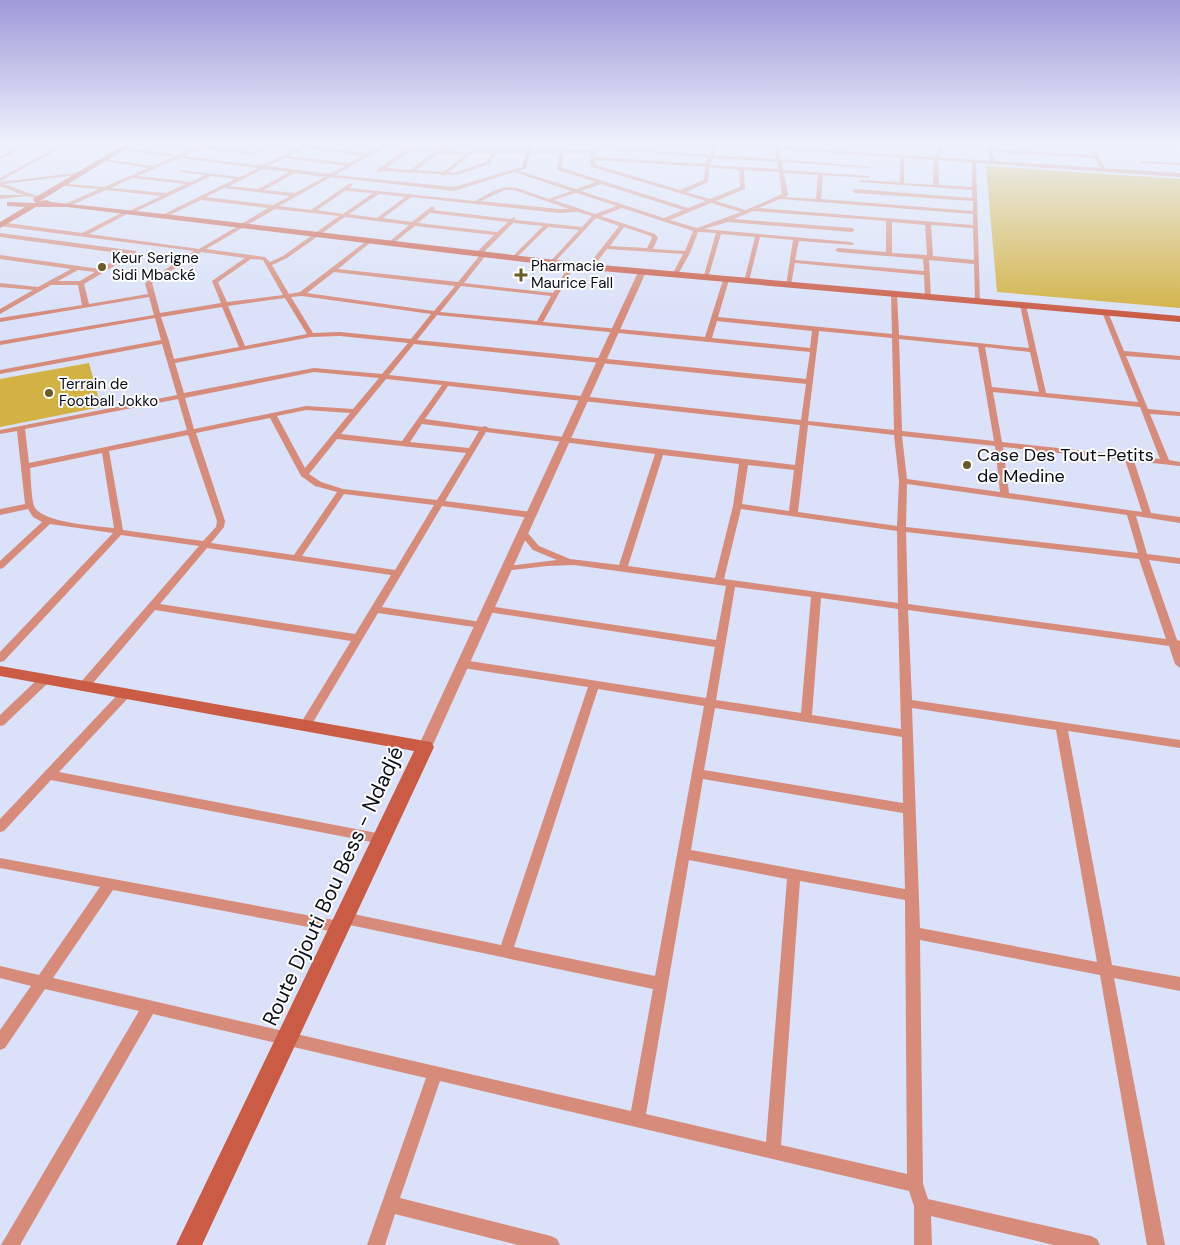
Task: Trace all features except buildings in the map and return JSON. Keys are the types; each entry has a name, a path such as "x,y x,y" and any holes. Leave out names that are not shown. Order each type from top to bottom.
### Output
{"main road":[{"path":"0,205 31,201"},
{"path":"1,225 37,201"},
{"path":"44,201 63,205 590,267 1180,319"},
{"name":"Route Djouti Bou Bess - Ndadjé","path":"0,671 425,747 189,1245"}],"street":[{"path":"63,205 72,201"},
{"path":"83,235 154,201"},
{"path":"164,216 194,201"},
{"path":"225,201 498,234"},
{"path":"84,686 220,527 221,521 191,431 148,284 241,225 285,201"},
{"path":"312,212 328,201"},
{"path":"269,264 282,259 365,201"},
{"path":"377,220 402,201"},
{"path":"391,243 440,201"},
{"path":"466,201 567,212 579,210"},
{"path":"553,201 655,236 648,251"},
{"path":"606,201 696,230 758,236 796,243 889,254 977,262"},
{"path":"660,201 688,210"},
{"path":"664,220 711,201"},
{"path":"711,201 746,212"},
{"path":"696,230 727,220 772,201"},
{"path":"819,201 976,213"},
{"path":"975,201 978,301"},
{"path":"851,248 854,204"},
{"path":"552,263 595,216 621,206"},
{"path":"304,474 481,254 498,234 525,208"},
{"path":"753,209 976,227"},
{"path":"428,211 583,229"},
{"path":"727,220 852,230"},
{"path":"889,254 890,220"},
{"path":"928,223 928,297"},
{"path":"1,225 266,259 311,335"},
{"path":"514,258 547,225"},
{"path":"590,267 622,226"},
{"path":"674,275 687,253 696,230"},
{"path":"705,278 718,233"},
{"path":"0,235 132,253"},
{"path":"746,281 758,236"},
{"path":"302,294 369,240"},
{"path":"788,285 796,243"},
{"path":"49,283 81,283 148,244"},
{"path":"606,247 687,253"},
{"path":"243,348 215,280 250,257"},
{"path":"0,258 101,271"},
{"path":"792,262 927,273"},
{"path":"539,323 572,265"},
{"path":"0,312 76,268"},
{"path":"332,270 457,286 555,295"},
{"path":"425,747 642,272"},
{"path":"708,339 726,280"},
{"path":"81,283 86,306"},
{"path":"0,285 37,290"},
{"path":"0,342 226,304 302,294 435,313 813,350"},
{"path":"894,294 898,434 903,481 901,529 914,933 915,1184 922,1206 923,1245"},
{"path":"0,320 152,295"},
{"path":"1023,305 1043,394"},
{"path":"1105,312 1166,462"},
{"path":"714,319 1033,350"},
{"path":"794,514 816,329"},
{"path":"171,362 311,335 340,334 810,382"},
{"path":"0,372 166,341"},
{"path":"981,345 999,445 1005,495"},
{"path":"1121,352 1180,358"},
{"path":"0,432 314,370 384,376 804,424 1180,464"},
{"path":"405,443 446,384"},
{"path":"990,389 1043,394 1180,414"},
{"path":"26,466 313,407 354,411"},
{"path":"272,414 304,474 318,484 342,491 531,515"},
{"path":"421,421 485,428 566,441 798,468"},
{"path":"21,428 30,506 36,514 48,521 396,572"},
{"path":"305,726 396,572 485,428"},
{"path":"334,436 471,451"},
{"path":"104,449 118,532"},
{"path":"622,569 660,451"},
{"path":"1128,458 1147,516"},
{"path":"637,1120 721,644 725,583 744,461"},
{"path":"903,481 1180,520"},
{"path":"296,558 342,491"},
{"path":"0,512 30,506"},
{"path":"737,506 901,529 1180,561"},
{"path":"1131,514 1143,556 1176,644 1180,664"},
{"path":"1,565 48,521"},
{"path":"0,658 118,532"},
{"path":"523,533 536,548 547,554 574,562 1176,644"},
{"path":"507,569 547,563 574,562"},
{"path":"806,718 816,595"},
{"path":"152,606 357,638"},
{"path":"375,609 481,625"},
{"path":"488,609 721,644"},
{"path":"463,664 907,734"},
{"path":"0,722 45,679"},
{"path":"506,951 594,685"},
{"path":"0,827 126,694"},
{"path":"906,703 1180,744"},
{"path":"1061,726 1156,1245"},
{"path":"698,774 910,809"},
{"path":"49,775 382,838"},
{"path":"683,854 912,896"},
{"path":"0,863 110,884 506,951 661,984"},
{"path":"772,1151 794,874"},
{"path":"0,1042 110,884"},
{"path":"914,933 1180,984"},
{"path":"0,972 915,1184"},
{"path":"10,1245 150,1006"},
{"path":"376,1245 435,1072"},
{"path":"390,1204 551,1245"},
{"path":"922,1206 1091,1245"}],"shaded area":[{"path":"989,201 1180,201 1180,308 997,292"},
{"name":"Terrain de Football Jokko","path":"89,363 101,407 0,427 0,379"}],"place":[{"name":"Keur Serigne Sidi Mbacké","path":"102,267"},
{"name":"Pharmacie Maurice Fall","path":"521,275"},
{"name":"Terrain de Football Jokko","path":"49,393"},
{"name":"Case Des Tout-Petits de Medine","path":"967,465"}]}
